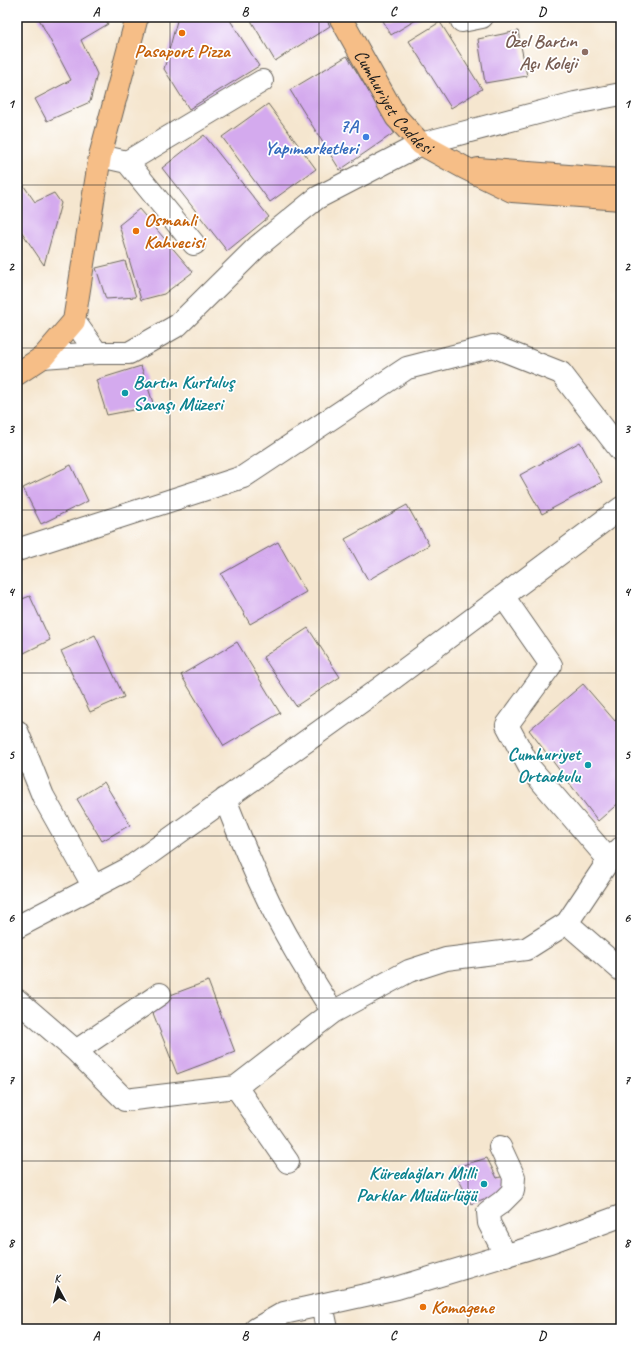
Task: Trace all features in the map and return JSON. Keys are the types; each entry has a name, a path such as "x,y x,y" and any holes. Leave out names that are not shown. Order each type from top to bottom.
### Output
{"main road":[{"path":"17,374 43,357 74,321 100,156 137,17"},
{"name":"Cumhuriyet Caddesi","path":"340,17 396,117 421,144 512,191 621,199"},
{"name":"Cumhuriyet Caddesi","path":"465,168 621,180"}],"street":[{"path":"127,162 262,81"},
{"path":"43,357 97,353 129,353 178,325 258,246 317,198 421,144 575,103 621,94"},
{"path":"100,156 127,162 194,244"},
{"path":"74,321 97,353"},
{"path":"17,550 243,477 406,368 493,346 561,374 621,451"},
{"path":"17,927 128,869 383,686 621,508"},
{"path":"17,1000 76,1051 125,1100 236,1087 333,1012 408,971 446,959 526,949 567,923 615,854 530,768 507,725 551,665 503,596"},
{"path":"17,731 43,796 94,887"},
{"path":"225,800 265,894 284,931 333,1012"},
{"path":"567,923 621,970"},
{"path":"76,1051 160,994"},
{"path":"236,1087 288,1162"},
{"path":"500,1147 514,1177 513,1191 502,1202 488,1212 489,1223 506,1256"},
{"path":"256,1329 284,1314 397,1288 550,1242 621,1216"},
{"path":"322,1305 327,1329"}],"building":[{"path":"38,17 104,17 108,24 81,40 97,74 90,102 47,121 35,99 71,80"},
{"path":"178,17 228,17 259,66 189,109 164,69"},
{"path":"249,17 325,17 330,26 275,61"},
{"path":"381,17 421,17 391,35"},
{"path":"440,22 482,89 451,108 409,41"},
{"path":"518,31 527,76 485,83 478,39"},
{"path":"347,56 394,133 340,170 290,90"},
{"path":"268,104 316,169 270,202 222,137"},
{"path":"204,135 269,217 227,251 162,168"},
{"path":"17,176 35,202 54,193 61,203 44,265 17,225"},
{"path":"139,209 193,272 164,294 141,300 119,225"},
{"path":"125,261 136,297 106,299 96,268"},
{"name":"Bartın Kurtuluş Savaşı Müzesi","path":"141,366 154,406 107,415 96,380"},
{"path":"580,442 602,482 542,514 520,475"},
{"path":"71,465 88,501 41,524 23,488"},
{"path":"407,505 429,545 368,580 345,539"},
{"path":"278,542 306,592 250,624 221,574"},
{"path":"30,596 50,640 18,656 17,601"},
{"path":"308,628 340,677 296,706 263,657"},
{"path":"95,635 124,697 90,712 61,651"},
{"path":"237,642 280,713 224,746 181,675"},
{"name":"Cumhuriyet Ortaokulu","path":"583,684 615,721 621,716 621,801 598,821 529,730"},
{"path":"104,782 130,825 102,841 77,799"},
{"path":"208,981 235,1052 177,1074 149,1003"},
{"name":"Küredağları Milli Parklar Müdürlüğü","path":"487,1158 497,1178 504,1176 509,1189 488,1203 486,1198 471,1204 453,1168"}],"place":[{"name":"Pasaport Pizza","path":"182,33"},
{"name":"Özel Bartın Açı Koleji","path":"585,52"},
{"name":"7A Yapımarketleri","path":"366,137"},
{"name":"Osmanli Kahvecisi","path":"136,231"},
{"name":"Bartın Kurtuluş Savaşı Müzesi","path":"125,393"},
{"name":"Cumhuriyet Ortaokulu","path":"588,765"},
{"name":"Küredağları Milli Parklar Müdürlüğü","path":"484,1184"},
{"name":"Komagene","path":"423,1307"}]}
